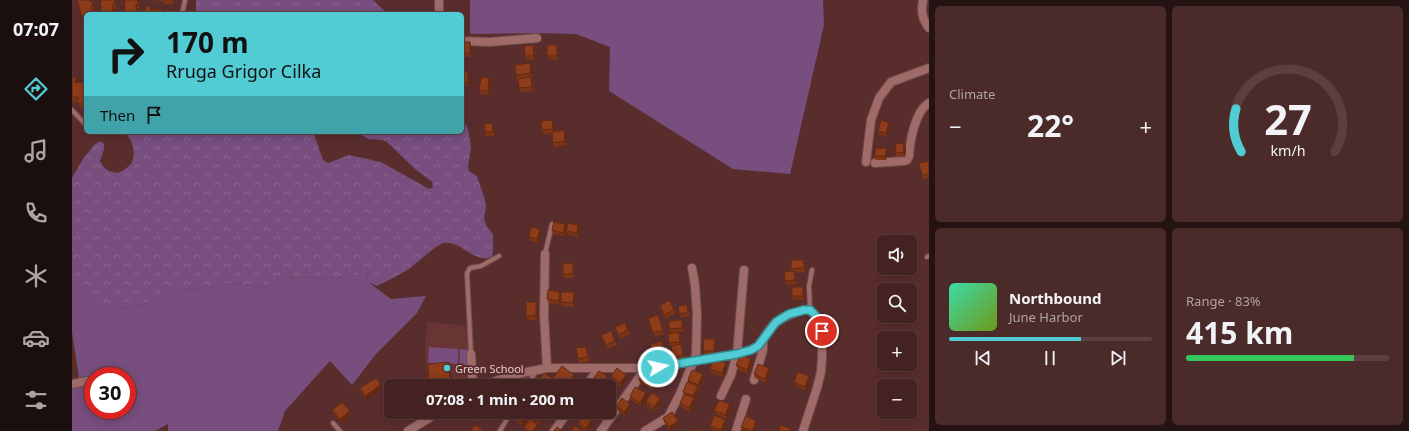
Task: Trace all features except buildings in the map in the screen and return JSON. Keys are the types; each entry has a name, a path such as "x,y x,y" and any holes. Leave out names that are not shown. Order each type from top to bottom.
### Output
{"street":[{"path":"439,0 439,12"},
{"path":"923,0 923,21 929,28"},
{"path":"464,41 490,42 537,38"},
{"path":"866,162 871,120 878,98 891,82 929,68"},
{"path":"876,164 907,160 910,156 914,125 923,109 929,103"},
{"path":"545,254 544,315 547,368"},
{"path":"645,431 668,417 694,361 696,349 697,314 696,286 692,268"},
{"path":"721,396 731,375 737,354 744,270"},
{"path":"502,379 537,369 646,368 737,354 758,346 776,322 782,318 804,310 810,310 815,315 822,331 822,358 821,372 817,388 803,431"},
{"path":"754,380 762,350 763,338"},
{"path":"471,354 473,379"},
{"path":"591,379 599,368"},
{"path":"601,431 646,368"},
{"path":"72,384 84,382"},
{"path":"736,431 746,400"},
{"path":"408,431 428,419"},
{"path":"554,431 563,419"}],"lane":[{"path":"182,12 185,0"},
{"path":"72,110 84,123"},
{"path":"545,254 552,224"},
{"path":"471,354 467,273 470,268 481,266 499,256"},
{"path":"810,310 809,286 812,270"},
{"path":"531,379 537,369"},
{"path":"500,431 507,419"},
{"path":"333,423 340,431"}],"shaded area":[{"name":"Green School","path":"427,322 467,326 469,350 468,379 427,379 425,349"}],"green space":[{"path":"196,0 373,0 386,12 196,12"},
{"path":"470,0 823,0 824,25 790,174 733,169 609,91 610,47 576,34 470,34"},
{"path":"464,121 468,129 471,148 468,166 469,171 477,176 486,205 484,219 487,227 493,234 492,257 479,257 456,245 444,243 440,244 407,270 377,286 368,282 367,273 330,279 305,277 281,278 264,287 222,283 205,290 181,289 136,307 112,308 101,306 79,289 72,289 72,178 83,159 94,145 100,141 104,144 100,161 103,167 112,172 118,173 129,166 133,158 134,153 132,143 126,134 314,134 323,160 328,163 349,155 381,162 429,189 433,187 432,182 414,168 387,142 369,139 359,134 464,134"},
{"path":"367,272 368,282 391,299 426,296 417,313 376,354 352,385 330,361 285,411 278,431 168,431 168,424 155,431 72,431 72,388 79,378 72,332 72,289 79,288 93,301 112,308 136,307 181,289 205,290 222,283 264,287 281,278 305,277 330,279"},
{"path":"429,347 458,349 458,364 428,363"},
{"path":"460,349 468,350 467,366 459,365"}],"place":[{"name":"Green School","path":"447,368"}],"route":[{"path":"658,367 737,354 751,350 758,346 776,322 789,314 804,310 810,310 815,315 822,331"}]}
